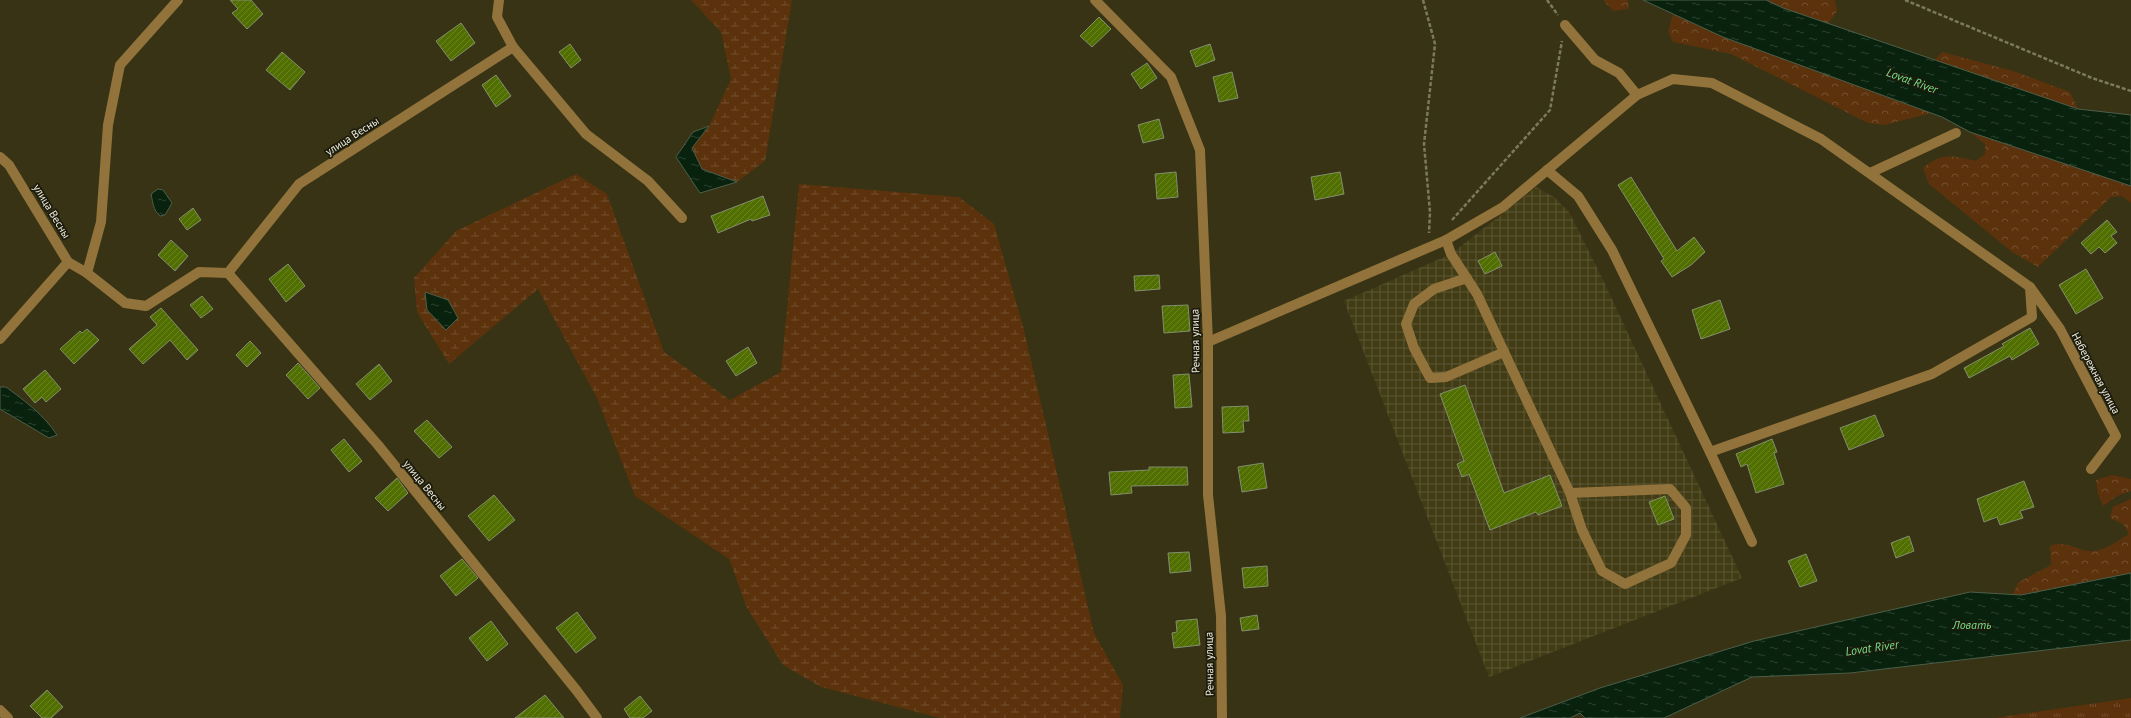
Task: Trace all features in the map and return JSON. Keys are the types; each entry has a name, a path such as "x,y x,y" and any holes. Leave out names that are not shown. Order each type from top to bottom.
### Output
{"street":[{"path":"87,273 101,222 108,125 120,65 178,0"},
{"path":"499,0 497,17 513,47 586,134 648,180 682,218"},
{"name":"Речная улица","path":"1095,0 1171,77 1200,150 1208,342 1208,495 1221,616 1222,718"},
{"path":"1565,25 1595,60 1619,72 1636,95"},
{"name":"улица Весны","path":"228,273 299,184 513,47"},
{"path":"1208,342 1446,240 1503,207 1636,95 1673,79 1712,83 1821,139 2030,287 2032,317 1932,374 1710,452"},
{"path":"1870,174 1956,133"},
{"name":"улица Весны","path":"0,157 9,165 68,262 87,273 125,303 146,306 199,272 228,273 378,445 577,690 597,718"},
{"path":"1547,170 1578,196 1612,250 1752,542"},
{"path":"1446,240 1451,254 1477,294 1570,493 1582,530 1602,571 1625,584 1671,563 1686,535 1686,508 1670,489 1570,493"},
{"path":"0,339 68,262"},
{"path":"1467,278 1434,289 1414,304 1406,324 1414,348 1430,378 1446,377 1504,352"},
{"name":"Набережная улица","path":"2030,287 2060,329 2116,436 2091,469"},
{"path":"0,710 8,718"}],"path":[{"path":"1423,0 1435,44 1424,144 1430,212 1428,248"},
{"path":"1450,224 1550,110 1565,25 1546,0"},
{"path":"1905,0 2092,78 2131,91"}],"shaded area":[{"path":"1536,187 1554,197 1569,212 1604,282 1742,578 1489,677 1344,301 1451,254"}],"green space":[{"path":"691,0 792,0 765,161 737,182 702,169 692,148 709,126 731,79 721,32"},
{"path":"1603,0 1628,0 1629,9 1613,11"},
{"path":"1766,0 1835,0 1837,11 1828,24 1783,8"},
{"path":"1673,14 1723,37 1931,113 1885,125 1868,123 1731,54 1673,42 1668,32"},
{"path":"1942,52 2013,71 2070,92 2078,109 1935,60"},
{"path":"1970,132 2131,186 2131,203 2122,196 2111,197 2038,267 2012,252 1929,184 1923,168 1936,159 1942,157 1954,157 1976,161 1985,154 1985,144"},
{"path":"576,174 607,194 664,352 730,400 781,372 799,184 959,197 994,224 1023,326 1094,633 1123,685 1120,718 940,718 821,687 783,665 747,608 729,559 635,496 597,398 538,289 449,364 417,312 414,278 456,231"},
{"path":"2112,475 2131,479 2131,491 2117,496 2103,506 2098,494 2096,480"},
{"path":"2131,499 2131,573 2021,595 2012,595 2019,582 2051,565 2050,546 2062,544 2084,550 2095,551 2108,546 2129,534 2123,524 2110,518 2113,507"},
{"path":"2131,698 2131,718 1995,718"}],"water":[{"name":"Lovat River","path":"1643,0 1766,0 1783,8 2078,109 2131,115 2131,186 1970,132 1942,117 1723,37"},
{"path":"709,126 692,148 702,169 737,182 700,193 676,157 693,132"},
{"path":"158,189 163,190 172,203 165,215 160,216 155,209 151,194"},
{"path":"425,292 448,300 458,318 446,330 427,310"},
{"path":"0,387 6,387 27,403 46,421 57,435 49,438 0,409"},
{"name":"Ловать","path":"2131,573 2131,640 1850,673 1752,677 1664,718 1585,718 1580,713 1570,718 1520,718 1600,688 1754,641 1970,592 2021,595"}],"building":[{"path":"230,0 251,0 263,14 247,29 232,13 238,9"},
{"path":"1099,17 1111,29 1092,47 1080,36"},
{"path":"461,23 475,43 451,61 436,41"},
{"path":"570,44 581,60 571,68 559,52"},
{"path":"1210,44 1215,60 1196,67 1190,51"},
{"path":"282,52 305,72 290,90 266,70"},
{"path":"1147,63 1157,78 1141,89 1131,74"},
{"path":"1232,72 1238,98 1219,102 1213,77"},
{"path":"496,75 511,96 496,107 482,85"},
{"path":"1159,119 1164,138 1143,143 1138,125"},
{"path":"1176,172 1178,197 1157,199 1155,174"},
{"path":"1340,172 1344,194 1315,200 1311,177"},
{"path":"1631,177 1677,251 1694,237 1705,252 1691,265 1672,277 1661,261 1664,259 1618,185"},
{"path":"763,196 770,215 752,221 751,219 718,233 711,216"},
{"path":"193,208 201,220 187,230 179,219"},
{"path":"2107,220 2117,232 2111,236 2117,243 2105,253 2099,247 2091,254 2081,243"},
{"path":"171,240 188,256 175,271 158,255"},
{"path":"1495,252 1502,266 1485,274 1478,261"},
{"path":"288,264 305,286 286,302 269,279"},
{"path":"2086,269 2103,298 2076,314 2059,285"},
{"path":"1159,275 1160,289 1135,291 1134,276"},
{"path":"202,296 213,309 201,318 190,305"},
{"path":"1720,300 1730,329 1701,339 1692,310"},
{"path":"1188,305 1190,331 1164,333 1162,306"},
{"path":"161,308 198,350 187,360 170,340 143,364 129,349 157,325 150,317"},
{"path":"2030,328 2039,344 2012,360 2010,356 1969,378 1964,368 2004,346 2002,344"},
{"path":"87,329 99,340 74,364 60,349 80,331 82,333"},
{"path":"250,341 261,353 247,367 236,355"},
{"path":"748,347 757,363 736,376 726,361"},
{"path":"298,363 320,388 308,399 286,375"},
{"path":"379,364 392,381 370,400 356,384"},
{"path":"45,370 61,389 46,402 42,397 35,403 23,389"},
{"path":"1189,374 1192,407 1175,408 1173,375"},
{"path":"1465,385 1504,493 1550,475 1562,506 1538,515 1536,512 1490,530 1469,474 1462,477 1457,464 1464,461 1440,394"},
{"path":"1248,406 1249,421 1243,421 1244,432 1223,433 1222,407"},
{"path":"1875,415 1884,436 1849,450 1840,428"},
{"path":"427,420 452,447 439,458 414,431"},
{"path":"344,439 362,461 349,472 331,450"},
{"path":"1772,439 1777,452 1774,453 1784,484 1756,493 1747,464 1741,467 1736,454"},
{"path":"1263,463 1267,488 1242,492 1238,467"},
{"path":"1149,467 1187,467 1188,485 1131,486 1132,493 1111,495 1109,472 1149,470"},
{"path":"397,478 408,493 388,511 375,498"},
{"path":"2024,481 2034,507 2020,511 2023,518 2000,525 1997,517 1984,522 1977,499"},
{"path":"494,495 515,520 489,541 468,516"},
{"path":"1665,496 1674,519 1658,525 1649,502"},
{"path":"1909,536 1914,551 1896,558 1891,543"},
{"path":"1189,552 1191,571 1170,573 1168,553"},
{"path":"1806,554 1817,581 1800,587 1788,561"},
{"path":"462,559 478,578 456,596 440,576"},
{"path":"1267,566 1268,586 1244,588 1242,568"},
{"path":"577,612 596,638 576,653 556,628"},
{"path":"1257,615 1259,629 1242,631 1240,618"},
{"path":"1197,619 1200,645 1174,648 1172,633 1177,632 1176,621"},
{"path":"491,621 508,644 487,661 469,638"},
{"path":"47,690 63,707 51,718 42,718 30,706"},
{"path":"545,695 564,718 515,718"},
{"path":"640,696 652,711 643,718 630,718 624,709"}]}
